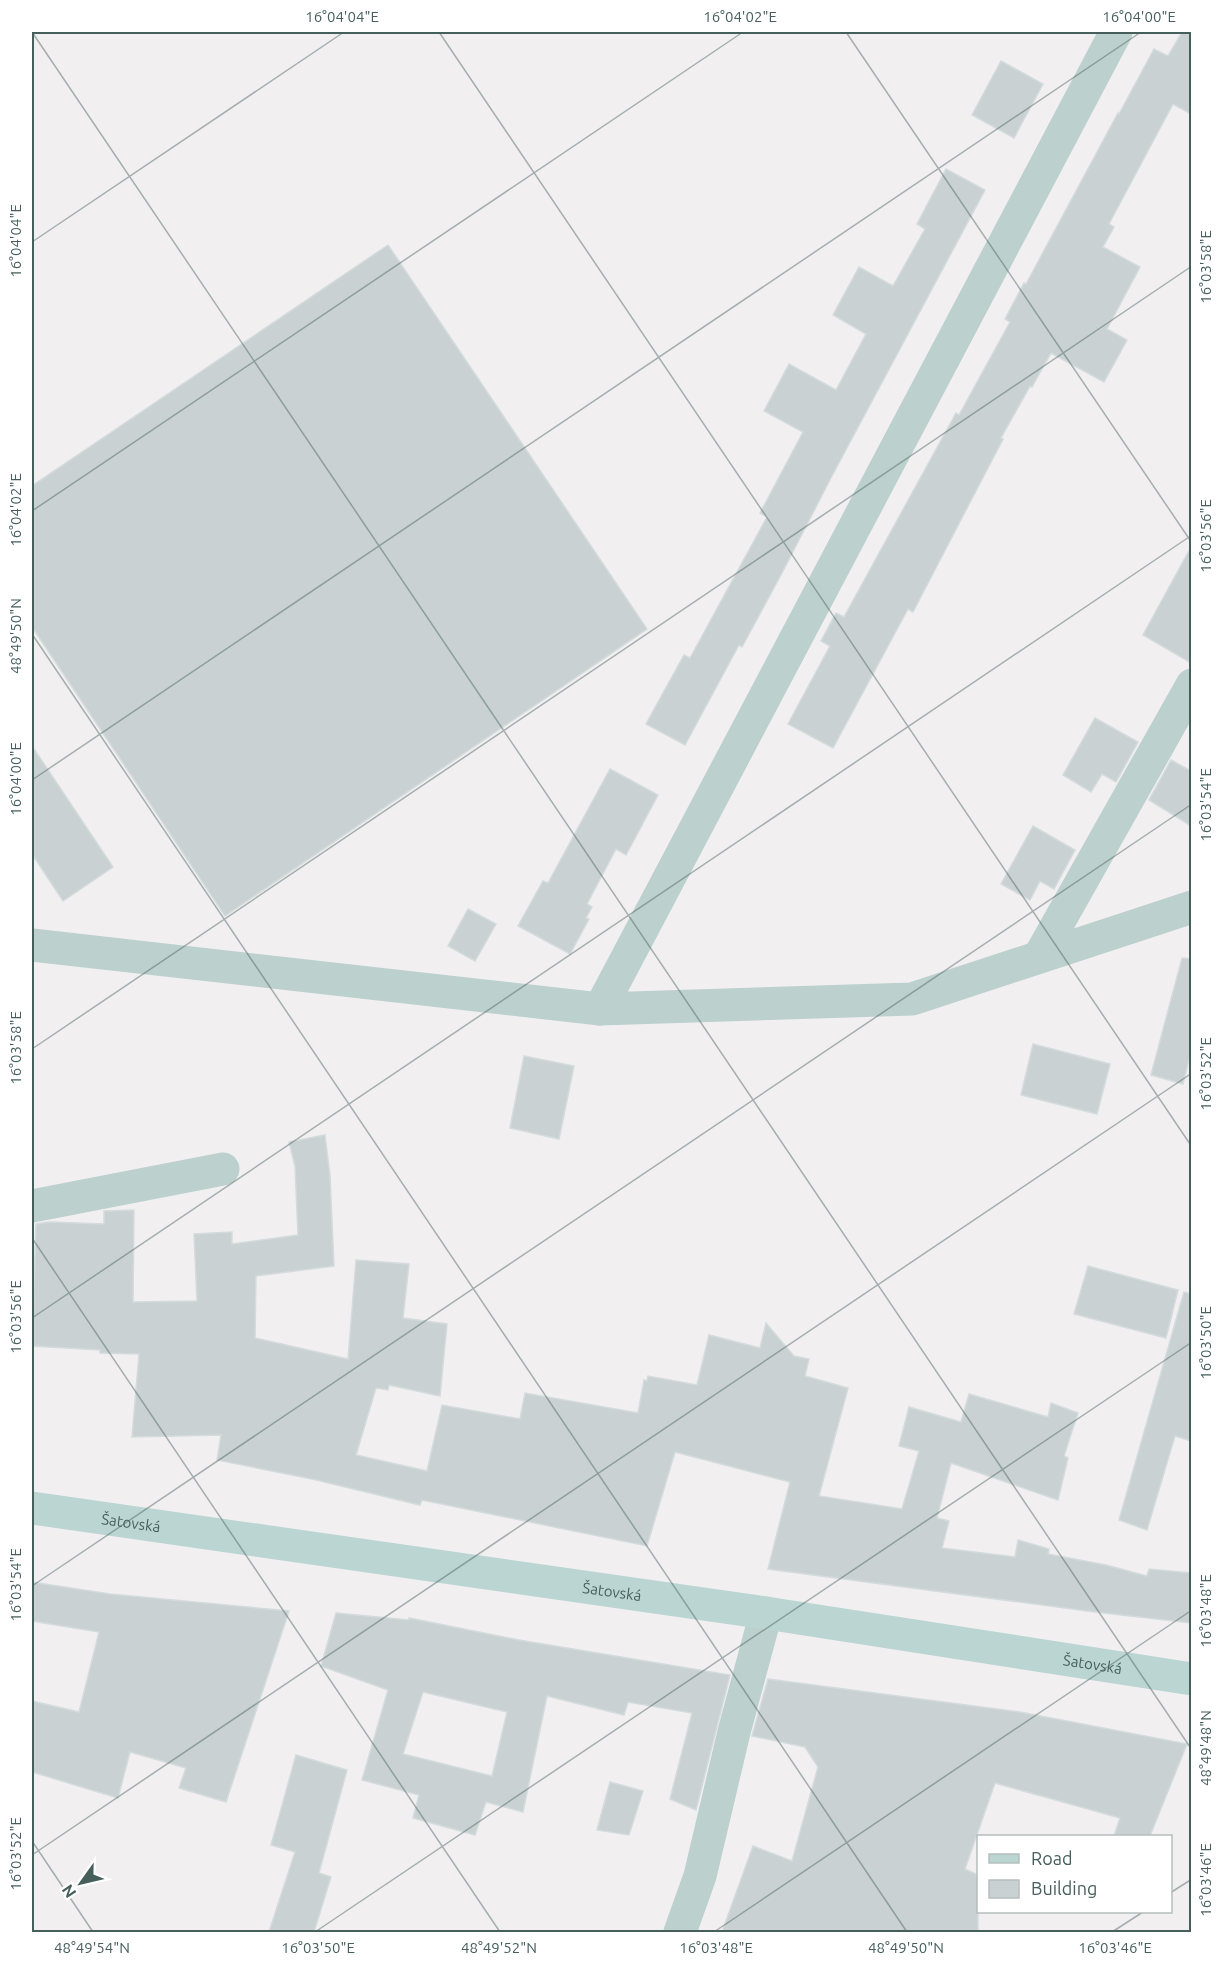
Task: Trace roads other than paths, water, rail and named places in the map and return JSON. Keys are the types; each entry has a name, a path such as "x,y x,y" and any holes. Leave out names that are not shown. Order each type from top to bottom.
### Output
{"main road":[{"name":"Šatovská","path":"32,1508 766,1613 1191,1679"}],"street":[{"path":"600,1009 1116,32"},
{"path":"1040,957 1191,685"},
{"path":"32,945 600,1009 912,999 1191,907"},
{"path":"32,1206 223,1169"},
{"path":"680,1932 700,1876 734,1732 766,1613"}]}
